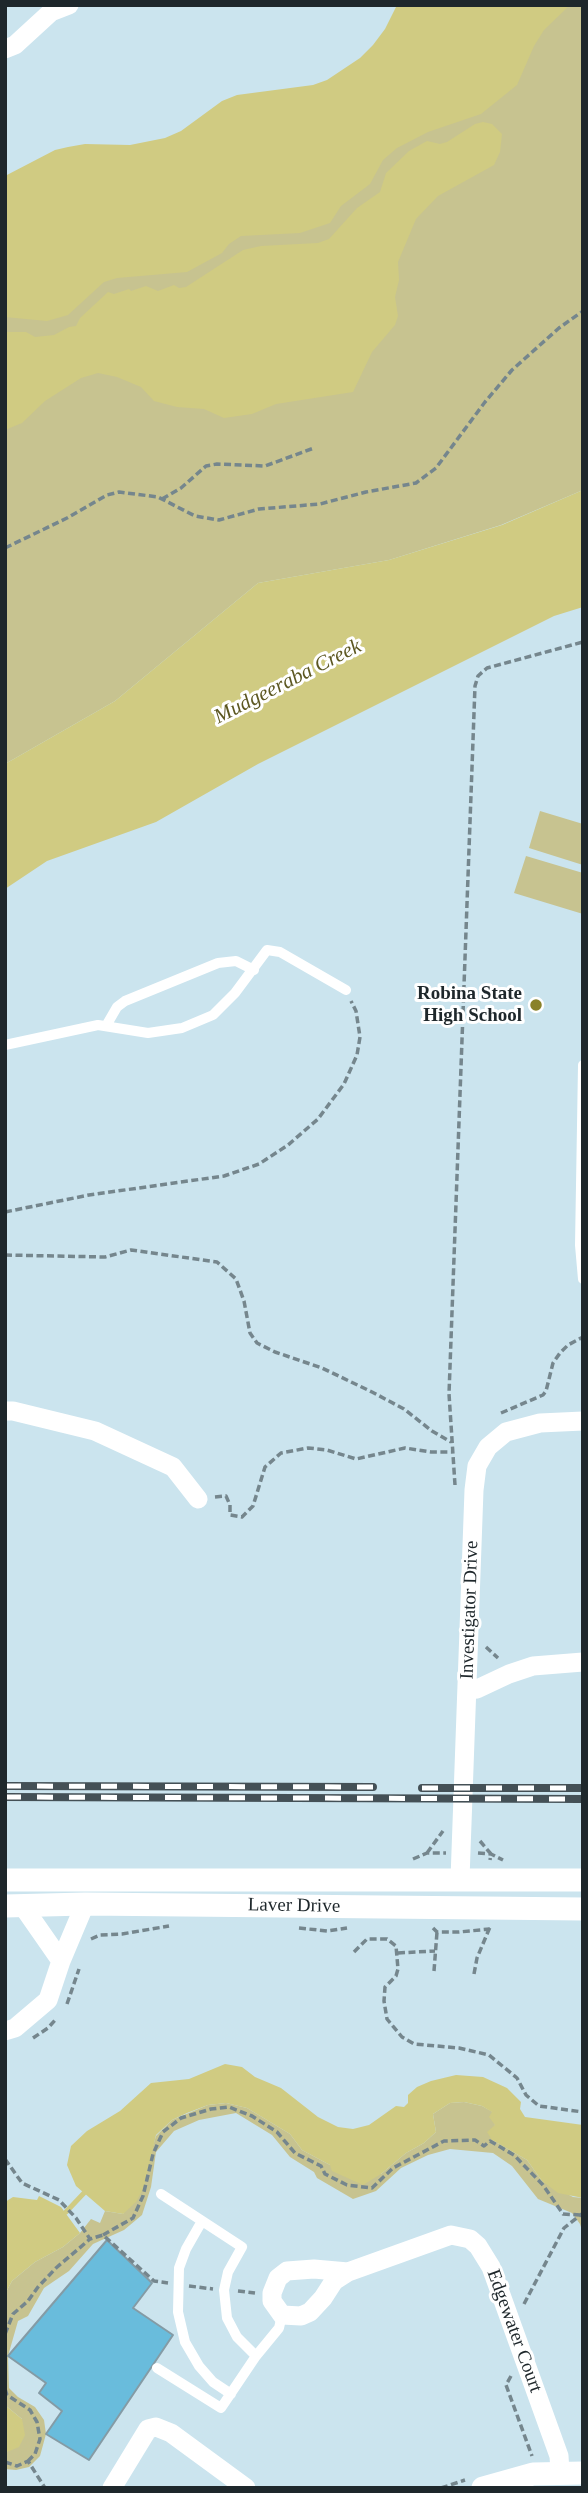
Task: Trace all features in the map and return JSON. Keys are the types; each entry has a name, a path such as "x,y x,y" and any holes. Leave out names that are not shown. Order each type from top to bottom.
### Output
{"street":[{"path":"5,49 15,45 51,12 69,5"},
{"path":"5,1411 96,1431 173,1467 198,1499"},
{"name":"Investigator Drive","path":"460,1879 453,1825 465,1746 477,1466 495,1440 517,1427 583,1421"},
{"path":"469,1660 509,1674"},
{"path":"467,1690 545,1664 583,1662"},
{"name":"Laver Drive","path":"5,1880 583,1880"},
{"path":"5,2031 15,2028 48,2000 70,1964 85,1904"},
{"path":"14,1905 70,1964"},
{"name":"Laver Drive","path":"14,1905 583,1909"},
{"name":"Edgewater Court","path":"348,2272 305,2269 282,2273 272,2293 272,2301 282,2315 301,2316 310,2312 334,2281 348,2272 438,2238 451,2235 470,2239 486,2255 559,2456 559,2472"},
{"path":"116,2483 148,2430 156,2427 171,2433 246,2488"},
{"path":"484,2488 534,2474 583,2473"}],"lane":[{"path":"5,1045 98,1026 148,1033 182,1028 213,1016 254,970 267,950 280,952 346,990"},
{"path":"106,1026 117,1007 125,1001 218,963 236,961 254,970"},
{"path":"583,1065 580,1245 583,1279"},
{"path":"160,2194 242,2247 228,2272 224,2290 227,2318 237,2337 256,2356"},
{"path":"202,2221 179,2268 178,2312 185,2342 199,2366 213,2382 231,2394"},
{"path":"157,2368 221,2408 256,2356 279,2328 282,2315"}],"path":[{"path":"5,548 107,495 131,492 162,499 195,516 219,520 259,509 320,504 416,483 432,473 512,370 559,328 583,311"},
{"path":"162,499 181,488 206,466 265,466 314,447"},
{"path":"455,1493 449,1394 475,687 478,676 487,668 583,642"},
{"path":"5,1212 89,1195 224,1176 259,1164 288,1145 318,1119 344,1084 358,1055 360,1037 356,1011 346,990"},
{"path":"5,1255 105,1256 131,1250 217,1262 236,1279 244,1301 250,1333 257,1343 323,1368 372,1392 404,1409 432,1431 452,1442"},
{"path":"496,1417 515,1405 543,1395 553,1363 568,1345 583,1337"},
{"path":"198,1499 226,1496 230,1504 230,1515 242,1517 253,1506 265,1467 281,1452 308,1448 327,1450 356,1460 405,1448 452,1452"},
{"path":"455,1467 461,1458"},
{"path":"427,1853 443,1831 453,1825"},
{"path":"87,1941 100,1935 170,1926"},
{"path":"295,1927 327,1931 356,1927"},
{"path":"474,1974 481,1946 491,1929"},
{"path":"434,1970 437,1932"},
{"path":"354,1952 367,1939 392,1941 398,1953 396,1976 385,1987 384,2001 387,2019 402,2037 414,2044 460,2048 489,2055 517,2078 526,2095 539,2106 583,2112"},
{"path":"398,1953 435,1951"},
{"path":"65,2008 75,1987 70,1964"},
{"path":"24,2043 48,2028 56,2019"},
{"path":"103,2235 133,2218 143,2196 153,2154 163,2132 181,2118 229,2107 251,2116 277,2132 295,2153 321,2166 325,2174 347,2185 372,2188 393,2168 444,2141 475,2140 484,2146 490,2141 514,2155 543,2185 563,2214 581,2214"},
{"path":"5,2159 22,2183 59,2200 86,2232"},
{"path":"512,2325 564,2228 581,2214"},
{"path":"5,2334 13,2314 56,2268 90,2239"},
{"path":"255,2292 256,2303"},
{"path":"507,2365 512,2377 506,2385 533,2458"},
{"path":"5,2389 7,2395 30,2410 37,2422 40,2439 35,2454 29,2461 17,2466 5,2462"},
{"path":"29,2461 45,2488"}],"shaded area":[{"path":"470,5 583,5 583,490 501,525 389,560 258,583 115,701 5,764 5,244 45,243"},
{"path":"540,811 583,824 583,865 529,848"},
{"path":"526,856 583,873 583,914 514,893"},
{"path":"464,2102 493,2112 495,2125 492,2140 527,2160 542,2181 573,2197 583,2198 583,2234 572,2213 538,2199 512,2166 493,2153 450,2149 428,2155 401,2168 376,2191 353,2199 317,2178 314,2172 290,2157 272,2135 236,2113 199,2120 174,2131 156,2152 151,2187 142,2215 124,2230 93,2244 69,2271 44,2288 28,2316 18,2321 8,2356 9,2388 35,2407 44,2420 46,2434 40,2456 29,2467 5,2469 5,2451 7,2452 22,2419 5,2405 5,2294 12,2281 35,2262 63,2247 80,2233 91,2219 100,2223 105,2211 123,2214 149,2159 156,2136 172,2120 208,2105 226,2103 247,2108 290,2134 302,2150 330,2165 381,2174 436,2132 433,2114 450,2103"}],"water":[{"path":"397,5 570,5 544,30 517,85 481,114 428,132 397,148 383,160 370,184 341,206 330,223 300,233 241,236 222,253 187,272 117,278 104,282 68,315 47,321 5,317 5,176 55,150 85,144 130,145 165,138 181,131 222,101 237,95 313,85 327,80 360,58 373,45"},
{"path":"475,124 492,124 502,134 500,152 494,165 438,196 416,219 398,262 399,280 395,297 398,316 395,325 372,352 353,392 276,404 252,414 224,418 204,409 177,407 154,401 141,387 98,373 81,378 45,401 22,423 5,430 5,332 26,332 35,337 54,335 76,326 80,318 108,292 114,294 146,286 158,291 174,285 179,288 186,287 243,250 261,246 318,243 329,239 357,208 380,192 386,173 409,151 427,141 440,144 447,142"},
{"name":"Mudgeeraba Creek","path":"583,490 583,607 554,616 258,764 156,822 47,861 5,889 5,764 115,701 258,583 389,560 502,525"},
{"path":"225,2064 242,2067 255,2077 281,2088 318,2117 338,2127 353,2129 369,2125 396,2106 404,2107 408,2103 408,2095 417,2087 431,2081 456,2075 483,2077 507,2088 521,2102 520,2109 525,2117 583,2125 583,2198 558,2193 542,2181 527,2160 492,2140 487,2132 495,2125 489,2117 492,2112 482,2106 464,2102 450,2103 433,2114 436,2132 363,2185 332,2171 330,2165 302,2150 290,2134 247,2108 226,2103 208,2105 187,2113 172,2120 156,2135 144,2187 136,2202 123,2214 105,2211 76,2186 67,2165 71,2146 87,2131 120,2111 151,2083 189,2079"},
{"path":"39,2196 61,2207 80,2233 63,2247 35,2262 12,2281 5,2294 5,2202 13,2197 37,2200"},
{"path":"5,2405 22,2419 25,2435 19,2447 7,2452"}],"building":[{"path":"107,2240 152,2283 133,2308 173,2335 89,2460 46,2434 62,2411 39,2393 46,2383 8,2356"}],"waterway":[{"path":"66,2212 84,2193"}],"railway":[{"path":"5,1786 373,1787"},
{"path":"422,1788 583,1788"},
{"path":"5,1797 583,1799"}],"place":[{"name":"Robina State High School","path":"536,1005"}]}
